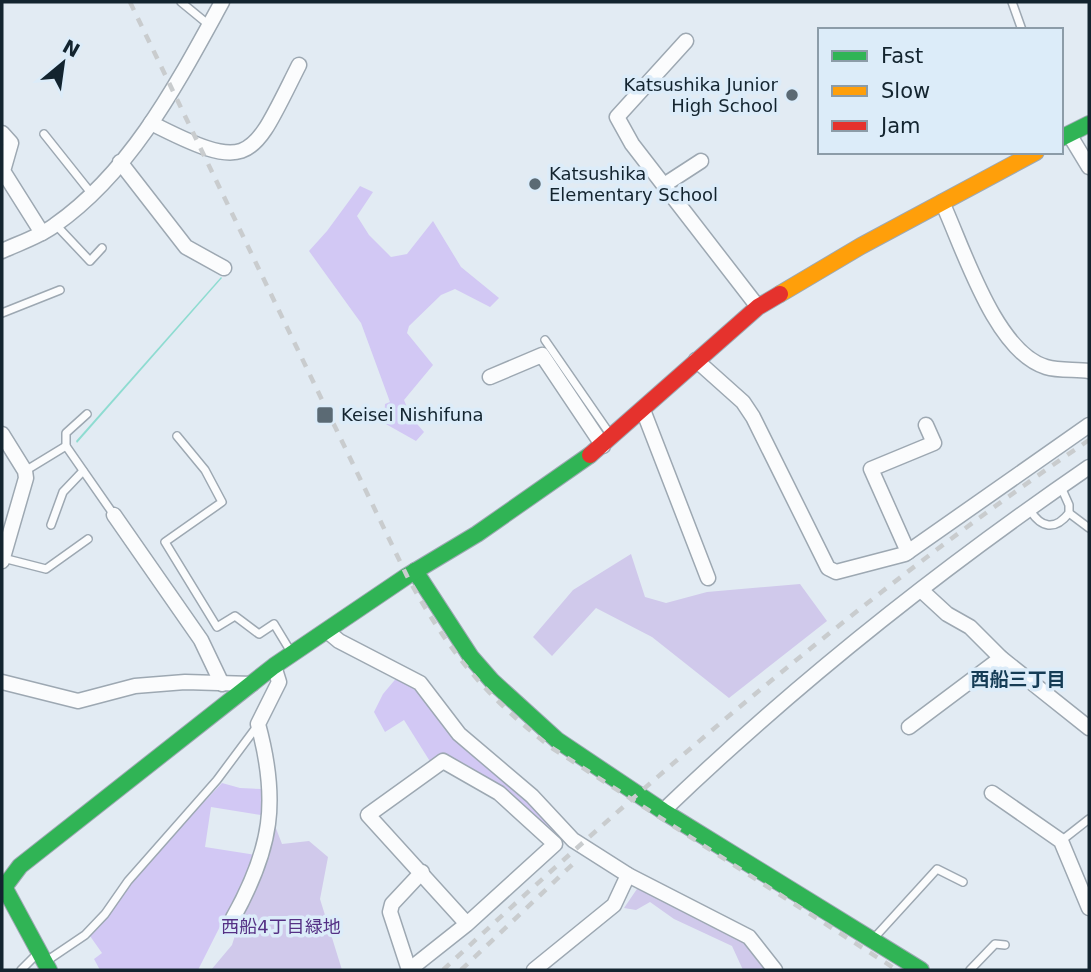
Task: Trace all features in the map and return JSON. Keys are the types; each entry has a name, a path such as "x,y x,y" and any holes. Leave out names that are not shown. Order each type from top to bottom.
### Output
{"main road":[{"path":"1065,136 1089,124"},
{"path":"44,962 2,887 20,866 275,666 415,571 477,534 608,442 758,306 1031,154"},
{"path":"415,571 451,630 492,681 557,740 663,811 921,970"}],"street":[{"path":"2,251 56,225 120,162 151,123 222,2"},
{"path":"686,41 618,117 632,144 758,306"},
{"path":"151,123 213,152 243,151 257,142 299,65"},
{"path":"2,133 11,143 4,171 42,233"},
{"path":"1065,136 1089,167"},
{"path":"664,185 701,161"},
{"path":"120,162 186,247 225,268"},
{"path":"942,202 990,309 1019,353 1046,367 1089,370"},
{"path":"490,377 542,355 608,442"},
{"path":"696,360 743,402 753,417 828,568 836,572 908,552 1089,425"},
{"path":"643,410 708,578"},
{"path":"908,552 870,469 933,443 926,425"},
{"path":"2,434 25,471 2,560"},
{"path":"663,811 736,742 861,637 1089,467"},
{"path":"114,514 201,640 222,684"},
{"path":"922,591 947,614 970,626 1001,658 1089,729"},
{"path":"327,631 339,641 420,683 459,734 532,796 573,839 628,875 749,937 775,970"},
{"path":"909,727 1001,658"},
{"path":"233,918 261,856 270,822 272,793 268,761 258,724 279,682 275,666"},
{"path":"2,682 78,701 135,685 252,684"},
{"path":"422,872 392,904 390,912 409,970 467,924 555,844 499,793 443,761 368,815 422,872 467,924"},
{"path":"992,793 1060,841 1089,908"},
{"path":"534,970 614,905 628,875"}],"lane":[{"path":"181,2 209,25"},
{"path":"1012,2 1021,28"},
{"path":"44,134 91,193"},
{"path":"56,225 90,261 103,248"},
{"path":"2,313 60,290"},
{"path":"545,340 608,442"},
{"path":"87,414 66,433 66,446 114,514"},
{"path":"177,436 205,470 222,502 165,542 217,627 235,616 258,634 274,624 293,654"},
{"path":"25,471 66,446"},
{"path":"51,525 62,492 83,471"},
{"path":"1060,487 1069,505 1069,513"},
{"path":"1030,510 1037,522 1052,527 1069,513"},
{"path":"1069,513 1089,528"},
{"path":"2,560 46,569 88,539"},
{"path":"21,970 44,962 85,935 217,779 258,724"},
{"path":"1060,841 1089,820"},
{"path":"872,941 937,869 963,882"},
{"path":"970,970 995,944 1005,945"}],"green space":[{"path":"631,554 645,597 666,603 707,592 800,584 827,621 729,698 652,637 596,608 552,656 533,637 573,590"},
{"name":"西船4丁目緑地","path":"272,818 282,844 309,841 328,857 320,899 342,970 211,970 232,945"},
{"path":"639,886 742,939 770,970 743,970 732,946 674,919 650,902 636,910 624,908"}],"shaded area":[{"path":"360,186 373,192 357,216 369,235 391,257 407,254 433,221 461,267 499,298 490,307 455,289 441,295 409,326 407,333 433,365 404,400 411,417 424,432 416,441 384,423 385,404 390,402 361,323 309,251"},
{"path":"222,278 77,443 76,441"},
{"path":"399,675 566,837 559,843 500,789 431,763 404,720 385,732 374,712 383,694"},
{"path":"222,783 240,788 262,789 261,815 211,807 205,847 256,855 198,970 100,970 94,959 102,953 90,936 147,862"}],"railway":[{"path":"130,2 407,576 453,650 487,691 552,748 897,970"},
{"path":"443,970 598,829 756,693 919,563 1089,440"},
{"path":"461,970 574,863"}],"traffic: fast":[{"path":"1063,137 1089,124"},
{"path":"2,890 20,866 274,666 407,576 477,534 590,455"},
{"path":"415,571 471,657 492,681 557,740 663,811 921,970"},
{"path":"2,883 49,970"}],"traffic: slow":[{"path":"780,294 861,246 1032,154"}],"traffic: jam":[{"path":"590,455 758,307 780,294"}],"place":[{"name":"Katsushika Junior High School","path":"792,95"},
{"name":"Katsushika Elementary School","path":"535,184"},
{"name":"Keisei Nishifuna","path":"325,415"}],"district":[{"name":"西船三丁目","path":"1018,679"}]}
